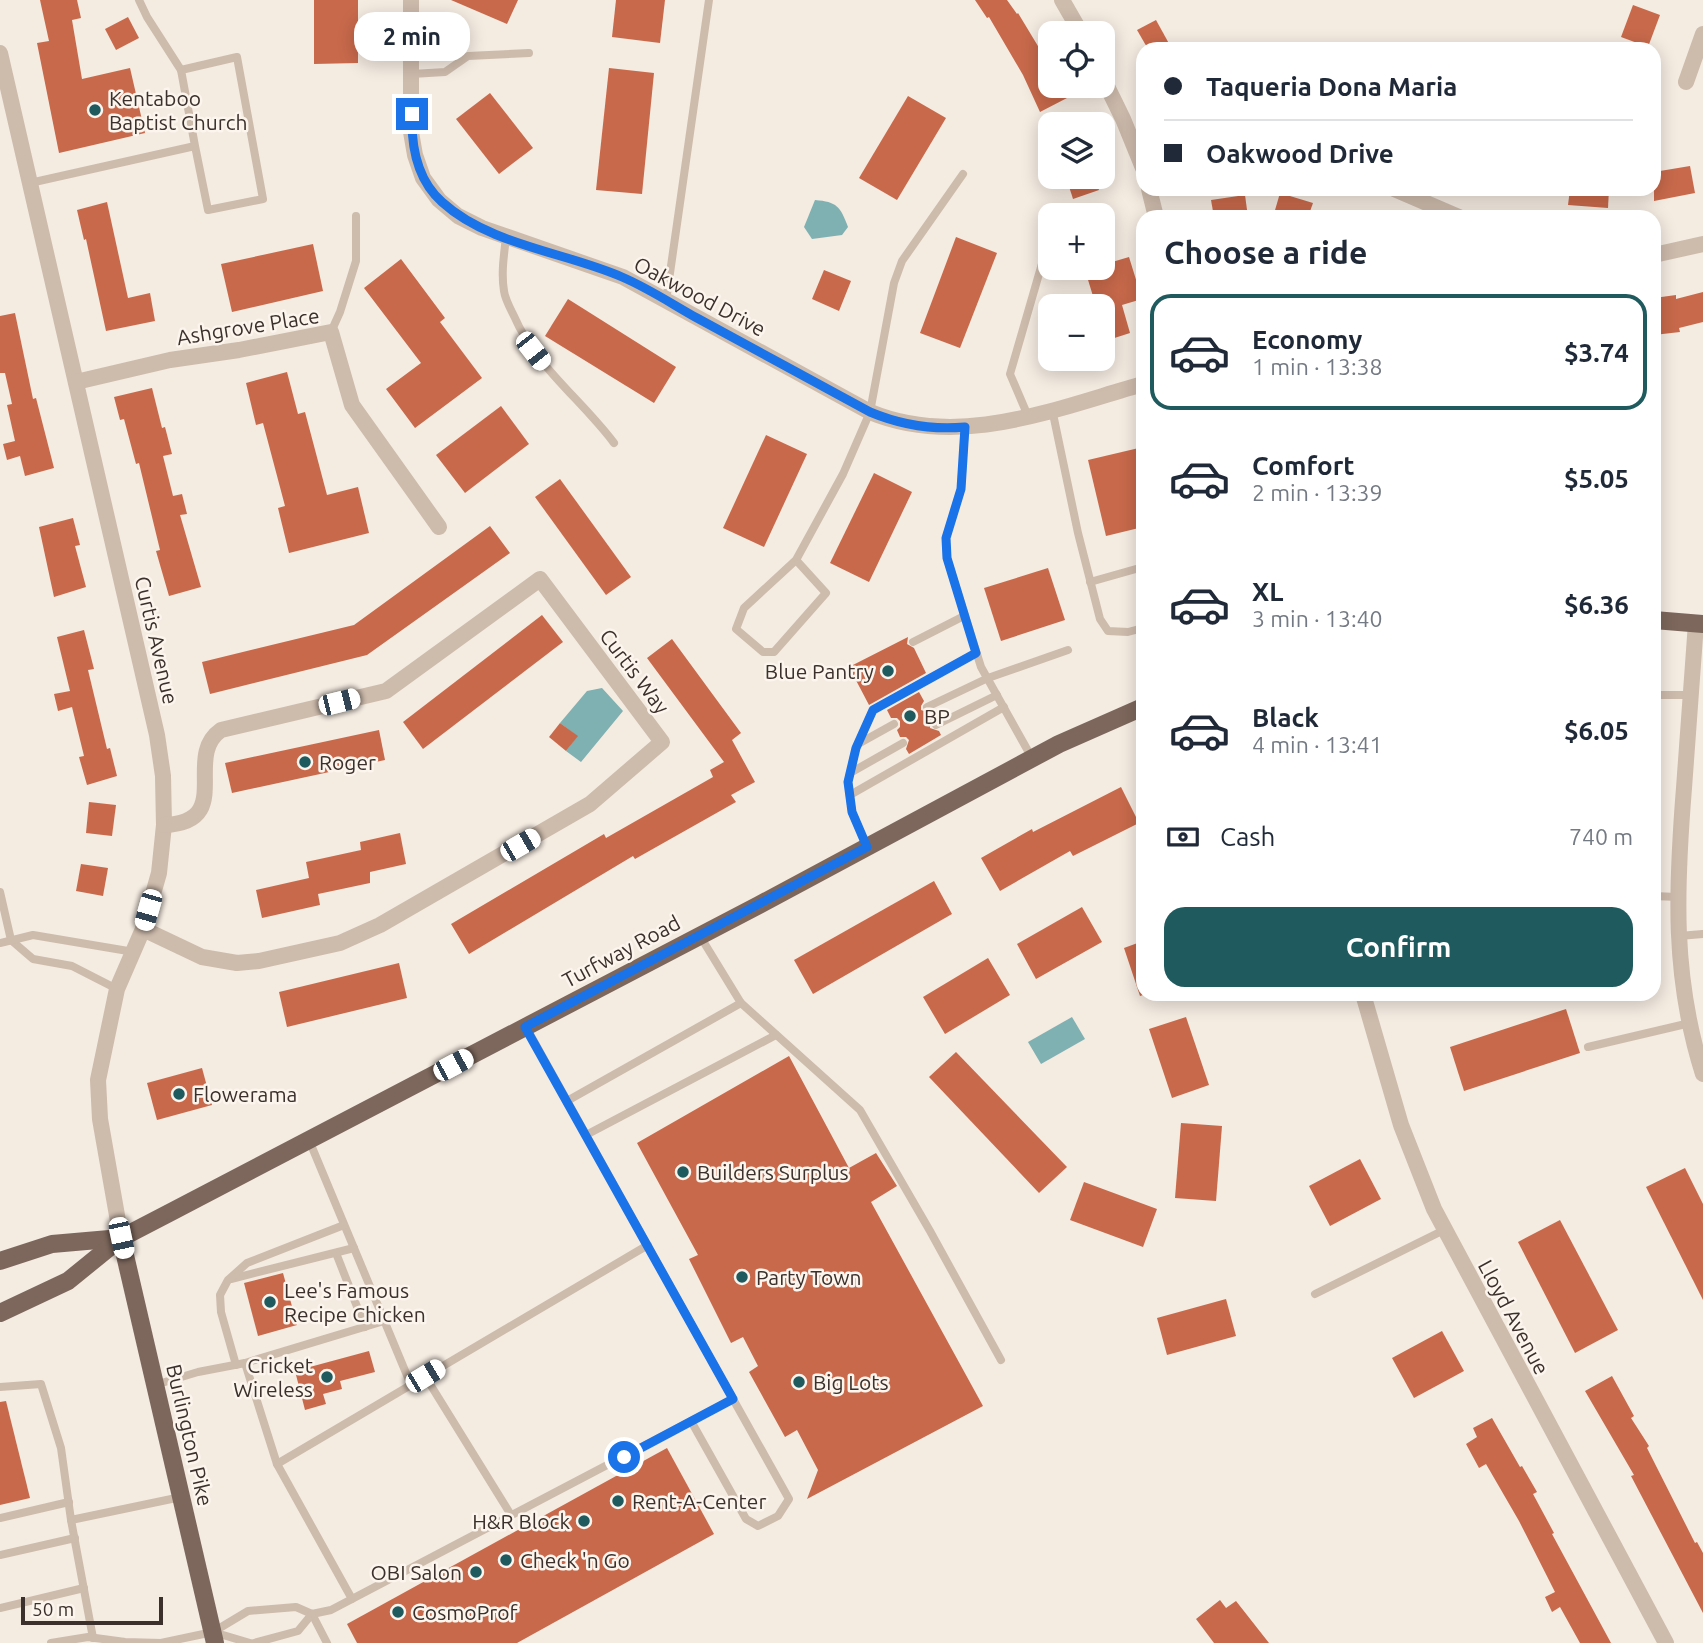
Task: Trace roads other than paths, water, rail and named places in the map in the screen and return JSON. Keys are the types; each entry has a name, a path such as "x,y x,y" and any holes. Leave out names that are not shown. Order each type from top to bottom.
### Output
{"main road":[{"path":"1661,621 1700,624"},
{"name":"Turfway Road","path":"0,1313 68,1281 121,1238 699,936 1032,758 1136,710"},
{"name":"Turfway Road","path":"0,1261 52,1244 121,1238"},
{"name":"Burlington Pike","path":"121,1238 214,1637"}],"street":[{"name":"Oakwood Drive","path":"411,0 411,132 415,155 423,178 439,200 458,216 506,237 623,277 890,421 922,427 986,426 1136,386"},
{"path":"1062,0 1074,21"},
{"path":"1686,82 1703,34"},
{"name":"Curtis Avenue","path":"0,53 157,734 163,776 164,825 159,873 143,929 117,989 98,1080 98,1103 121,1238"},
{"path":"1113,98 1136,152"},
{"path":"1410,196 1443,210"},
{"path":"1661,253 1703,244"},
{"name":"Ashgrove Place","path":"76,382 170,360 331,332 352,405 439,527"},
{"name":"Curtis Way","path":"143,929 202,957 237,962 259,961 340,943 380,926 590,804 662,742 540,579 386,691 221,730 209,742 206,752 203,804 195,818 182,824 164,825"},
{"path":"1700,624 1677,897 1683,986 1703,1074"},
{"name":"Lloyd Avenue","path":"1365,1001 1401,1125 1444,1230 1666,1643"}],"lane":[{"path":"139,0 147,18 181,70 208,210 263,199 237,57 181,70"},
{"path":"666,301 709,0"},
{"path":"412,74 445,72 468,56 529,53"},
{"path":"30,183 195,146"},
{"path":"796,560 826,593 774,652 763,652 736,629 744,608 796,560 843,474 870,412 894,283 902,261 963,174"},
{"path":"331,332 356,261 356,216"},
{"path":"506,237 504,293 517,324 552,375 614,443"},
{"path":"1028,416 1010,374 1038,277"},
{"path":"1052,409 1100,619 1108,631 1136,630"},
{"path":"965,427 961,489 946,538 947,558 976,653 1032,758"},
{"path":"1090,582 1136,569"},
{"path":"913,642 964,616"},
{"path":"927,707 988,678 1068,650"},
{"path":"867,847 852,812 848,782 858,744 873,710 976,653"},
{"path":"1661,694 1695,692"},
{"path":"936,725 997,695"},
{"path":"850,795 1004,707"},
{"path":"858,744 894,723"},
{"path":"850,773 903,743"},
{"path":"0,892 11,940 33,959 72,965 117,989"},
{"path":"1661,896 1677,897"},
{"path":"1679,936 1703,934"},
{"path":"0,943 33,935 134,952"},
{"path":"699,936 741,1003 860,1110 1001,1360"},
{"path":"567,1101 741,1003"},
{"path":"1588,1048 1690,1023"},
{"path":"525,1027 789,1499 778,1516 758,1526 746,1519 691,1421"},
{"path":"586,1135 776,1035"},
{"path":"309,1140 411,1385"},
{"path":"344,1225 247,1263 228,1280 220,1295 220,1312 277,1464 352,1599"},
{"path":"1315,1294 1444,1230"},
{"path":"277,1464 648,1245"},
{"path":"228,1280 354,1248"},
{"path":"336,1253 365,1327"},
{"path":"155,1385 198,1372 241,1364 384,1321"},
{"path":"425,1376 512,1516"},
{"path":"0,1387 41,1384 61,1448 93,1638"},
{"path":"214,1637 248,1611 296,1607 312,1614 331,1610 733,1399"},
{"path":"71,1520 181,1497"},
{"path":"0,1518 69,1502"},
{"path":"0,1555 75,1538"},
{"path":"0,1608 84,1588"},
{"path":"51,1643 93,1638 162,1643 214,1637 252,1643 298,1631 312,1614"},
{"path":"312,1614 327,1643"}],"water":[{"path":"815,200 837,206 848,227 842,235 812,239 804,227"},
{"path":"602,688 623,711 581,762 566,751 577,736 560,723 587,691"},
{"path":"1072,1017 1085,1039 1041,1064 1028,1042"}],"place":[{"name":"Kentaboo Baptist Church","path":"95,110"},
{"name":"Blue Pantry","path":"888,671"},
{"name":"BP","path":"910,716"},
{"name":"Roger","path":"305,762"},
{"name":"Flowerama","path":"179,1094"},
{"name":"Builders Surplus","path":"683,1172"},
{"name":"Party Town","path":"742,1277"},
{"name":"Lee's Famous Recipe Chicken","path":"270,1302"},
{"name":"Cricket Wireless","path":"327,1377"},
{"name":"Big Lots","path":"799,1382"},
{"name":"Rent-A-Center","path":"618,1501"},
{"name":"H&R Block","path":"584,1521"},
{"name":"Check 'n Go","path":"506,1560"},
{"name":"OBI Salon","path":"476,1572"},
{"name":"CosmoProf","path":"398,1612"}]}
